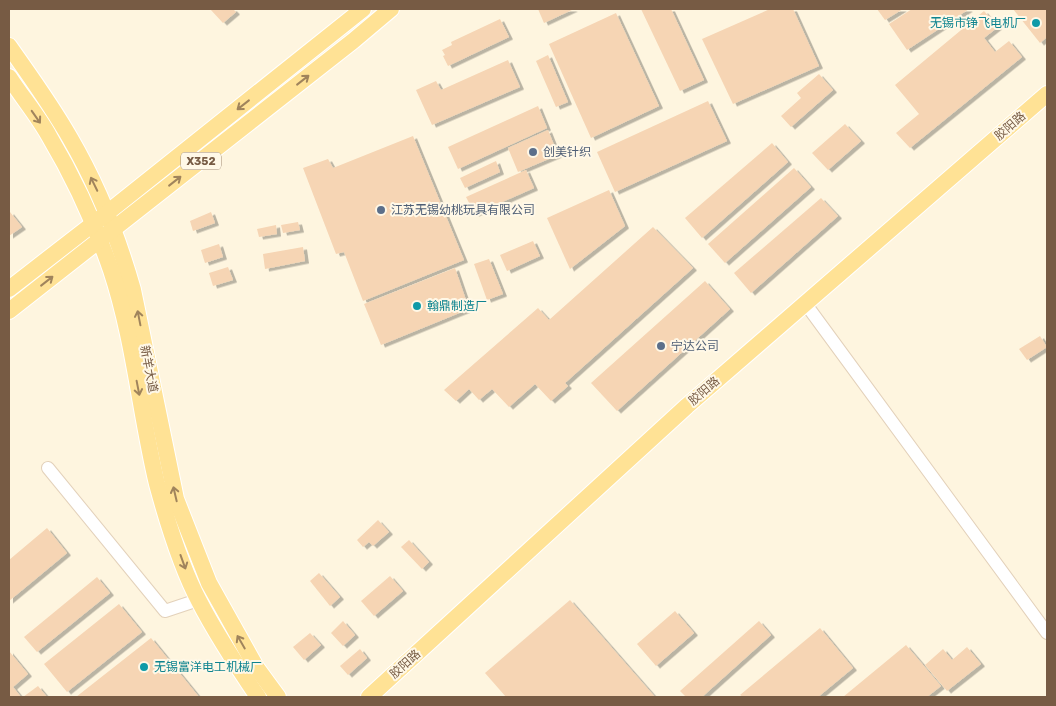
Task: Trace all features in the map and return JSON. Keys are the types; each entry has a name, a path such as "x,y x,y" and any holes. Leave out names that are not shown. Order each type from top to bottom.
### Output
{"main road":[{"name":"X352","path":"9,311 95,232 107,213 363,9"},
{"name":"X352","path":"9,289 95,232 113,229 353,41 391,9"},
{"name":"新羊大道","path":"9,46 42,93 70,138 107,213 124,259 139,317 176,499 209,583 256,667 278,697"},
{"name":"新羊大道","path":"9,77 49,135 79,192 111,270 121,308 157,483 176,544 198,600 258,697"},
{"name":"胶阳路","path":"369,697 686,406 1047,94"}],"street":[{"path":"805,303 1047,633"},
{"path":"48,468 165,611 198,600"}],"building":[{"path":"210,9 233,9 236,12 223,23"},
{"path":"538,9 574,9 544,23"},
{"path":"641,9 671,9 704,80 680,91"},
{"path":"770,9 793,9 819,66 733,104 702,39"},
{"path":"877,9 903,9 885,20"},
{"path":"912,9 969,9 907,50 889,24"},
{"name":"无锡市铮飞电机厂","path":"1013,9 1047,9 1047,37 1040,43"},
{"path":"984,11 998,27 984,38 995,52 1009,41 1022,57 910,148 896,133 919,114 895,85"},
{"path":"616,13 659,106 591,138 549,44"},
{"path":"500,19 509,37 448,66 442,50 452,45 451,42"},
{"path":"548,55 568,102 556,107 536,61"},
{"path":"508,60 520,87 432,125 416,90 436,81 441,90"},
{"path":"819,74 833,90 791,127 781,116 801,98 797,93"},
{"path":"708,101 727,141 615,192 597,152"},
{"path":"538,106 547,128 458,169 448,147"},
{"path":"845,124 861,141 828,170 812,153"},
{"name":"创美针织","path":"548,130 558,155 518,172 508,148"},
{"name":"江苏无锡幼桃玩具有限公司","path":"413,136 464,260 363,301 344,252 336,254 303,168 328,159 333,168"},
{"path":"772,143 788,162 702,238 685,218"},
{"path":"496,161 500,172 465,188 460,178"},
{"path":"794,168 811,187 725,263 708,244"},
{"path":"526,170 534,188 475,214 466,197"},
{"path":"609,190 625,226 570,269 547,218"},
{"path":"821,198 838,216 751,293 734,273"},
{"path":"211,212 215,223 193,231 190,221"},
{"path":"9,213 22,227 9,236"},
{"path":"298,222 300,230 283,233 281,225"},
{"path":"276,225 277,234 259,237 257,229"},
{"path":"653,227 693,268 565,383 568,386 551,401 535,384 509,407 492,389 479,400 469,389 456,401 444,390 538,308 549,320"},
{"path":"533,241 540,256 507,271 500,255"},
{"path":"219,244 223,257 205,263 201,250"},
{"path":"303,247 305,261 265,269 263,254"},
{"path":"489,259 503,294 487,300 474,264"},
{"path":"228,267 233,280 213,286 209,273"},
{"name":"翰鼎制造厂","path":"455,268 469,309 381,345 364,304"},
{"name":"宁达公司","path":"705,281 730,309 617,411 591,383"},
{"path":"1040,336 1047,347 1027,360 1019,349"},
{"path":"378,520 389,532 373,546 369,542 363,547 357,540"},
{"path":"47,528 67,553 9,601 9,560"},
{"path":"409,540 429,562 422,569 401,547"},
{"path":"319,573 340,597 330,606 310,581"},
{"path":"390,576 403,591 374,616 361,601"},
{"path":"97,577 110,593 37,652 24,637"},
{"path":"570,600 655,697 506,697 485,673"},
{"path":"119,604 142,632 67,692 44,664"},
{"path":"675,611 694,633 656,666 637,644"},
{"path":"343,621 355,635 343,646 331,633"},
{"path":"759,621 771,635 702,697 686,697 680,691"},
{"path":"820,628 853,668 818,697 743,697 740,695"},
{"path":"310,633 321,645 304,660 293,647"},
{"name":"无锡富洋电工机械厂","path":"151,638 199,697 76,697"},
{"path":"906,645 941,686 927,697 843,697"},
{"path":"967,647 981,664 947,691 925,665 943,649 952,660"},
{"path":"360,649 367,658 348,675 340,666"},
{"path":"9,651 28,674 13,687 21,697 9,697"},
{"path":"38,686 47,697 23,697"}],"place":[{"name":"无锡市铮飞电机厂","path":"1036,23"},
{"name":"创美针织","path":"533,152"},
{"name":"江苏无锡幼桃玩具有限公司","path":"381,210"},
{"name":"翰鼎制造厂","path":"417,306"},
{"name":"宁达公司","path":"661,346"},
{"name":"无锡富洋电工机械厂","path":"144,667"}]}
